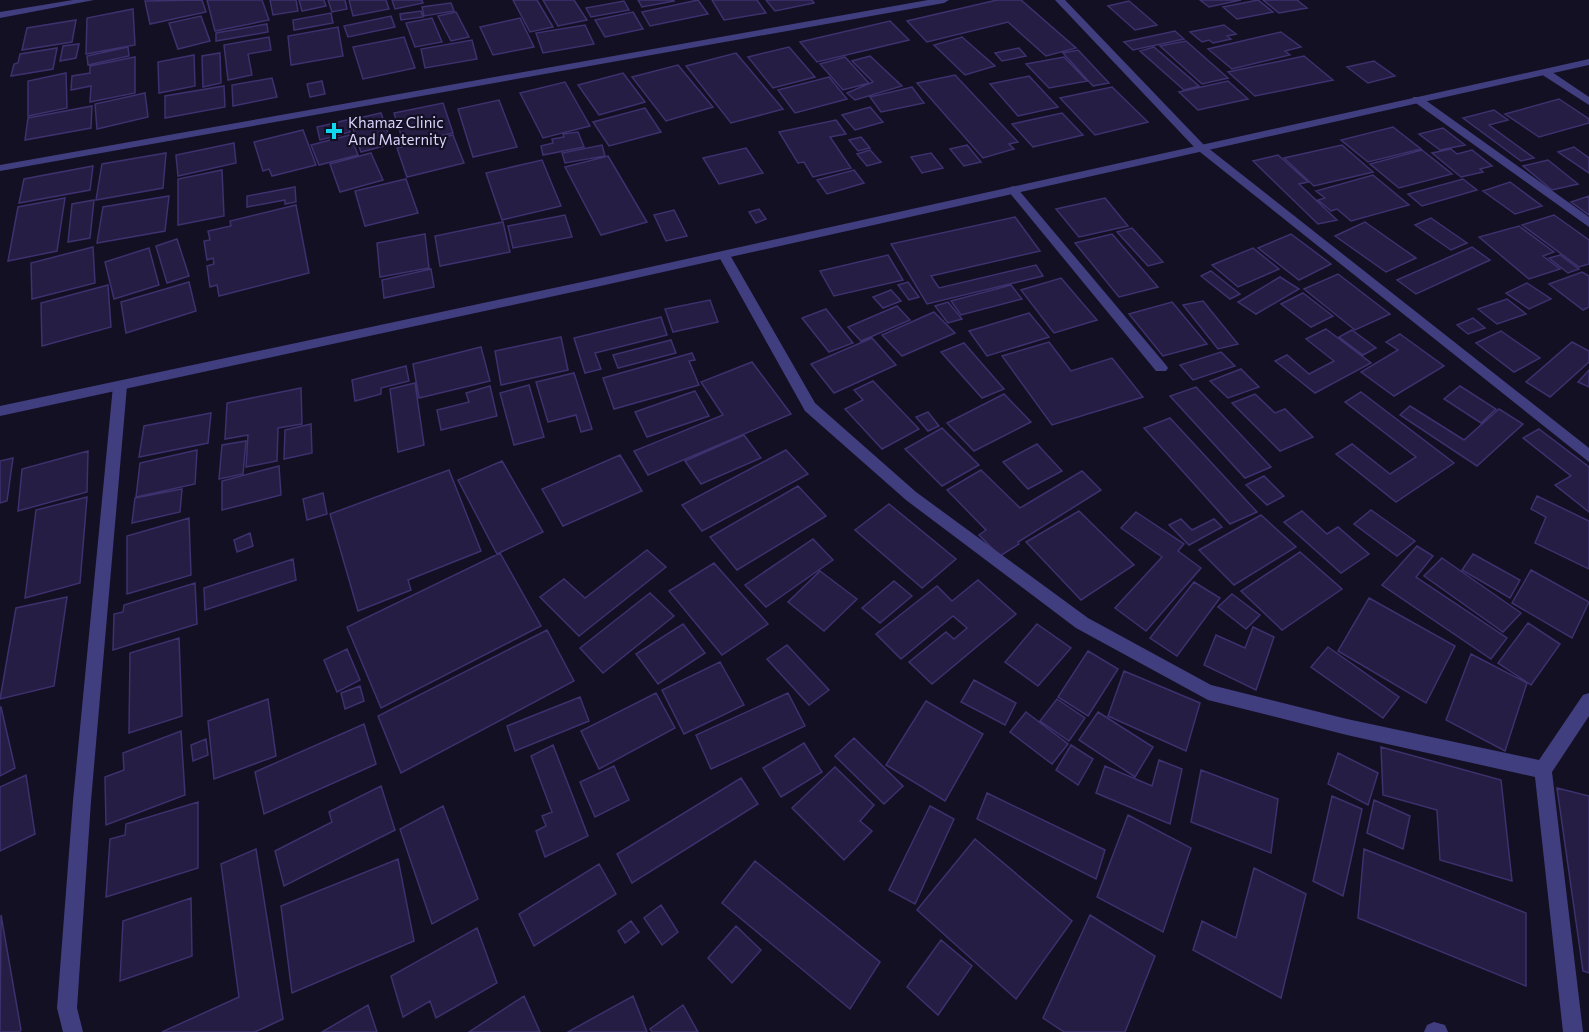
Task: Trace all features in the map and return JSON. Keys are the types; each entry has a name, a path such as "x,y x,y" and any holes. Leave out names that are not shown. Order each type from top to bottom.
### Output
{"street":[{"path":"0,15 89,0"},
{"path":"0,168 944,0"},
{"path":"1060,0 1198,146 1589,456"},
{"path":"0,411 724,255 1198,146 1589,62"},
{"path":"1545,72 1589,102"},
{"path":"1417,99 1589,223"},
{"path":"1013,190 1161,368"},
{"path":"724,255 810,407 911,496 1082,623 1208,692 1347,727 1543,770"},
{"path":"73,1032 67,1008 82,801 120,386"},
{"path":"1573,1032 1543,770 1589,701"}],"building":[{"path":"202,0 206,12 150,24 145,1"},
{"path":"207,0 262,0 269,20 215,31"},
{"path":"270,0 296,0 298,11 273,15"},
{"path":"299,0 324,0 326,6 302,11"},
{"path":"328,0 345,0 347,9 332,12"},
{"path":"349,0 386,0 389,9 353,16"},
{"path":"392,0 422,0 423,3 395,9"},
{"path":"513,0 537,0 553,27 530,32"},
{"path":"543,0 574,0 587,20 558,26"},
{"path":"638,0 673,0 674,1 642,7"},
{"path":"698,0 708,14 650,26 642,12"},
{"path":"712,0 757,0 766,13 724,20"},
{"path":"766,0 812,0 814,3 775,11"},
{"path":"997,0 1021,0 1076,48 1046,56 1008,22 927,42 907,21"},
{"path":"1200,0 1241,0 1209,7"},
{"path":"1258,0 1273,12 1237,19 1223,7"},
{"path":"1263,0 1297,0 1307,8 1279,13"},
{"path":"624,1 629,10 591,17 586,8"},
{"path":"1129,1 1157,25 1135,30 1108,6"},
{"path":"451,3 454,11 424,16 422,7"},
{"path":"133,9 135,45 86,54 87,18"},
{"path":"421,11 423,17 401,20 400,14"},
{"path":"456,12 469,37 451,41 438,16"},
{"path":"633,12 643,29 605,37 595,20"},
{"path":"331,13 333,23 294,30 293,20"},
{"path":"201,16 210,41 178,49 169,23"},
{"path":"391,16 395,27 348,37 344,26"},
{"path":"432,18 442,42 415,47 406,23"},
{"path":"520,18 534,47 493,55 480,27"},
{"path":"76,20 72,42 22,50 27,28"},
{"path":"890,21 909,40 817,62 800,42"},
{"path":"267,24 268,32 216,41 216,33"},
{"path":"585,25 594,44 543,53 536,33"},
{"path":"1224,25 1236,34 1227,36 1231,39 1213,43 1209,40 1202,42 1190,32"},
{"path":"338,27 343,56 291,65 288,36"},
{"path":"1175,31 1184,39 1133,50 1124,42"},
{"path":"1281,32 1301,47 1285,51 1290,55 1232,69 1208,49"},
{"path":"269,37 271,50 248,54 252,75 228,80 224,45"},
{"path":"404,37 415,68 363,79 353,47"},
{"path":"962,37 995,66 965,75 934,45"},
{"path":"472,40 477,59 425,68 421,49"},
{"path":"1186,41 1228,78 1202,84 1160,46"},
{"path":"79,44 76,58 60,61 63,46"},
{"path":"128,47 129,56 88,65 87,56"},
{"path":"789,47 815,77 773,88 748,57"},
{"path":"1154,47 1199,86 1184,90 1140,51"},
{"path":"57,48 53,69 11,76 20,54"},
{"path":"1019,48 1026,56 1002,61 995,53"},
{"path":"1078,50 1109,83 1093,86 1063,53"},
{"path":"220,53 221,83 203,87 202,56"},
{"path":"736,53 783,109 731,123 686,66"},
{"path":"194,55 195,86 159,93 158,62"},
{"path":"870,56 902,86 855,100 847,93 873,82 852,61"},
{"path":"1304,56 1333,80 1255,96 1228,72"},
{"path":"135,57 135,93 90,102 91,86 71,90 72,76 90,73 90,66"},
{"path":"845,57 869,83 843,90 820,64"},
{"path":"1064,57 1087,81 1049,88 1026,64"},
{"path":"1374,61 1395,76 1368,83 1347,67"},
{"path":"678,65 713,107 666,121 632,77"},
{"path":"66,73 67,108 28,116 28,81"},
{"path":"623,73 645,102 599,115 578,85"},
{"path":"955,75 1018,142 1009,144 1014,149 983,158 917,83"},
{"path":"1029,76 1058,107 1018,116 990,84"},
{"path":"829,77 847,99 795,113 778,90"},
{"path":"272,78 277,97 233,106 232,85"},
{"path":"322,81 325,94 310,97 307,84"},
{"path":"1228,81 1248,99 1198,110 1179,92"},
{"path":"565,82 590,126 543,138 520,93"},
{"path":"224,86 225,107 165,118 165,96"},
{"path":"912,87 924,103 881,112 870,97"},
{"path":"1112,87 1148,122 1095,135 1060,98"},
{"path":"145,93 148,117 97,129 95,104"},
{"path":"1559,99 1589,119 1589,123 1539,137 1505,114"},
{"path":"499,100 517,147 473,157 458,109"},
{"path":"443,103 453,133 404,144 394,113"},
{"path":"92,106 91,128 25,140 28,118"},
{"path":"870,107 883,122 855,130 842,115"},
{"path":"645,108 661,132 609,146 593,122"},
{"path":"1494,110 1508,120 1489,125 1534,158 1521,161 1463,118"},
{"path":"381,113 392,144 361,152 350,120"},
{"path":"1062,113 1083,135 1033,147 1012,124"},
{"path":"347,120 350,132 320,140 317,127"},
{"path":"836,120 846,134 830,137 851,168 813,177 804,162 798,163 779,132"},
{"path":"1393,127 1421,149 1368,162 1341,140"},
{"path":"1443,128 1465,145 1440,150 1419,134"},
{"path":"303,130 316,165 272,176 269,169 263,171 254,142"},
{"path":"578,132 584,147 543,155 541,146 553,143 552,139 564,137 563,134"},
{"path":"350,135 358,155 319,165 311,145"},
{"path":"453,135 464,163 407,177 397,148"},
{"path":"861,137 870,148 858,151 849,140"},
{"path":"234,143 236,163 178,176 176,155"},
{"path":"602,145 605,156 565,163 562,153"},
{"path":"967,145 981,162 964,166 950,149"},
{"path":"1342,145 1373,172 1314,186 1284,158"},
{"path":"1574,147 1589,158 1589,173 1558,152"},
{"path":"746,148 763,173 719,184 703,158"},
{"path":"1451,149 1457,154 1472,150 1492,166 1480,169 1483,172 1461,177 1432,153"},
{"path":"870,150 881,162 867,166 857,154"},
{"path":"1422,150 1452,174 1399,188 1370,164"},
{"path":"166,153 163,188 96,200 102,164"},
{"path":"371,153 383,180 340,192 330,164"},
{"path":"931,153 943,168 922,173 911,157"},
{"path":"1278,155 1308,182 1299,184 1337,220 1318,224 1253,161"},
{"path":"608,156 647,222 601,235 565,167"},
{"path":"542,160 561,206 502,220 486,173"},
{"path":"1548,160 1578,184 1552,190 1523,166"},
{"path":"93,166 90,190 19,203 24,179"},
{"path":"222,170 224,216 178,225 178,179"},
{"path":"854,170 864,183 827,194 817,180"},
{"path":"1373,175 1409,205 1351,221 1337,209 1331,211 1318,200 1325,198 1316,191"},
{"path":"406,179 418,213 365,226 355,191"},
{"path":"1463,179 1477,190 1422,206 1408,194"},
{"path":"1510,182 1542,206 1515,214 1483,191"},
{"path":"295,187 296,202 285,204 285,200 247,207 247,196"},
{"path":"169,196 165,231 97,243 103,207"},
{"path":"1589,196 1589,215 1571,202"},
{"path":"65,198 57,251 8,261 18,207"},
{"path":"1105,198 1128,226 1079,237 1056,209"},
{"path":"94,200 90,238 68,242 72,204"},
{"path":"296,205 309,273 219,296 217,285 210,287 207,266 214,264 213,258 207,260 204,241 210,240 208,231 231,226 230,221"},
{"path":"759,209 766,219 756,223 749,212"},
{"path":"674,210 687,236 666,241 654,215"},
{"path":"565,215 572,237 513,248 508,226"},
{"path":"1554,215 1589,240 1589,264 1579,267 1522,225"},
{"path":"1015,217 1040,251 931,276 939,288 1036,265 1043,276 927,304 891,244"},
{"path":"1431,218 1467,243 1451,250 1415,225"},
{"path":"503,222 510,252 440,266 435,236"},
{"path":"1365,222 1416,258 1386,272 1335,236"},
{"path":"1519,226 1554,252 1543,256 1560,269 1529,279 1479,237"},
{"path":"1132,228 1163,262 1148,266 1117,232"},
{"path":"425,234 429,268 380,277 377,243"},
{"path":"1112,234 1158,287 1119,297 1075,243"},
{"path":"1291,234 1331,264 1299,280 1258,248"},
{"path":"177,239 189,276 167,283 156,246"},
{"path":"93,247 95,283 32,299 31,263"},
{"path":"1472,247 1490,260 1416,294 1397,280"},
{"path":"149,248 159,285 114,299 105,262"},
{"path":"1253,248 1279,269 1238,287 1212,265"},
{"path":"888,255 903,280 834,296 820,271"},
{"path":"1560,255 1579,269 1568,273 1549,258"},
{"path":"431,269 434,287 384,298 382,280"},
{"path":"1211,271 1240,294 1230,299 1201,276"},
{"path":"1582,272 1589,276 1589,307 1583,310 1549,284"},
{"path":"1338,274 1390,314 1355,330 1304,289"},
{"path":"1280,277 1299,289 1256,314 1238,302"},
{"path":"1061,278 1097,320 1054,333 1021,290"},
{"path":"189,282 196,311 126,333 121,302"},
{"path":"908,282 919,297 909,300 898,285"},
{"path":"1527,283 1551,299 1529,309 1506,293"},
{"path":"108,285 111,327 42,346 41,303"},
{"path":"1011,285 1022,299 961,315 951,301"},
{"path":"891,290 901,301 883,308 873,297"},
{"path":"1303,293 1333,316 1311,327 1281,304"},
{"path":"1507,299 1526,314 1497,324 1478,309"},
{"path":"710,300 718,322 673,332 665,309"},
{"path":"1203,301 1238,344 1218,349 1183,305"},
{"path":"948,302 962,319 948,323 935,306"},
{"path":"1172,302 1207,344 1163,356 1129,314"},
{"path":"897,306 910,320 861,341 848,327"},
{"path":"826,309 853,343 829,352 802,318"},
{"path":"934,312 955,333 902,356 882,335"},
{"path":"1029,313 1049,337 987,356 969,331"},
{"path":"661,317 667,335 595,353 601,369 585,373 574,338"},
{"path":"1473,318 1485,328 1468,334 1457,325"},
{"path":"1326,329 1371,363 1315,393 1275,361 1287,355 1309,374 1334,361 1306,339"},
{"path":"1352,330 1376,348 1363,355 1339,337"},
{"path":"1501,331 1540,358 1514,372 1476,343"},
{"path":"1400,334 1444,366 1394,396 1361,372 1398,350 1386,342"},
{"path":"561,337 568,370 501,385 495,351"},
{"path":"872,338 896,365 834,393 811,364"},
{"path":"671,340 676,353 618,368 613,355"},
{"path":"1049,342 1071,371 1112,358 1143,397 1052,425 1002,356"},
{"path":"1572,342 1589,351 1589,362 1550,397 1526,382"},
{"path":"964,343 1004,389 982,398 941,352"},
{"path":"481,347 490,381 419,398 413,364"},
{"path":"1221,352 1235,366 1193,380 1180,365"},
{"path":"692,353 695,360 689,361 699,385 614,409 603,378"},
{"path":"752,362 791,414 648,475 634,451 723,415 701,382"},
{"path":"406,366 409,381 381,388 381,394 355,401 352,380"},
{"path":"1241,369 1259,387 1228,398 1210,381"},
{"path":"1589,370 1589,387 1578,382"},
{"path":"574,373 592,429 581,432 576,415 548,422 536,382"},
{"path":"873,381 919,429 882,449 845,409 863,400 854,390"},
{"path":"415,383 424,445 398,452 390,389"},
{"path":"529,385 544,437 514,445 500,393"},
{"path":"490,386 497,416 441,430 437,410 469,402 466,393"},
{"path":"1460,386 1496,409 1481,423 1444,399"},
{"path":"1196,387 1271,467 1245,478 1170,396"},
{"path":"301,388 302,424 278,428 277,461 246,467 248,435 225,439 227,403"},
{"path":"695,391 709,416 647,437 635,412"},
{"path":"1361,392 1454,463 1396,502 1336,454 1352,444 1390,474 1416,457 1345,402"},
{"path":"1004,394 1031,422 974,451 947,423"},
{"path":"1255,394 1275,413 1285,409 1313,437 1280,451 1232,403"},
{"path":"1410,406 1464,440 1499,409 1523,424 1477,466 1400,415"},
{"path":"928,412 939,426 928,431 916,417"},
{"path":"211,413 208,443 139,457 144,426"},
{"path":"1170,418 1257,512 1230,524 1144,428"},
{"path":"311,424 312,453 284,459 285,430"},
{"path":"942,428 979,465 942,486 905,449"},
{"path":"1539,429 1589,467 1589,512 1555,485 1571,476 1523,438"},
{"path":"744,435 761,458 701,484 685,461"},
{"path":"246,441 243,474 219,479 222,445"},
{"path":"1037,444 1062,471 1028,489 1003,462"},
{"path":"197,450 195,484 136,497 140,463"},
{"path":"786,450 808,474 702,531 682,505"},
{"path":"88,451 87,492 18,511 22,469"},
{"path":"620,455 642,491 563,526 542,489"},
{"path":"13,458 7,501 0,503 0,461"},
{"path":"502,461 543,532 497,554 458,480"},
{"path":"279,466 281,495 222,510 222,481"},
{"path":"449,470 481,551 408,580 411,590 358,611 330,514"},
{"path":"981,470 1020,508 1082,471 1101,490 1018,542 1019,544 1000,556 979,535 986,530 947,490"},
{"path":"1264,476 1284,496 1267,505 1246,485"},
{"path":"798,486 826,516 737,570 710,537"},
{"path":"182,489 180,512 132,523 135,498"},
{"path":"323,493 327,514 307,520 303,499"},
{"path":"1537,496 1589,521 1589,569 1535,543 1546,517 1531,509"},
{"path":"87,497 80,583 25,598 36,510"},
{"path":"889,504 956,559 922,588 855,530"},
{"path":"1371,510 1415,541 1397,556 1354,524"},
{"path":"1079,511 1134,565 1081,600 1026,542"},
{"path":"1302,511 1327,534 1338,527 1369,554 1341,573 1284,522"},
{"path":"1136,512 1184,544 1178,551 1201,568 1146,631 1115,608 1162,557 1121,528"},
{"path":"1261,515 1296,547 1234,585 1199,550"},
{"path":"189,518 191,575 127,594 127,536"},
{"path":"1181,519 1192,530 1214,519 1222,527 1189,545 1169,525"},
{"path":"250,533 253,546 237,552 234,540"},
{"path":"813,539 833,560 766,607 745,585"},
{"path":"1417,546 1433,556 1416,577 1507,638 1491,659 1382,585"},
{"path":"647,550 666,567 579,636 540,597 564,579 585,598"},
{"path":"1300,552 1342,589 1282,630 1241,591"},
{"path":"500,553 541,626 381,708 347,627"},
{"path":"1473,554 1520,580 1510,598 1462,570"},
{"path":"1442,558 1521,613 1503,632 1424,576"},
{"path":"293,559 296,580 205,610 204,588"},
{"path":"714,563 768,624 722,655 669,591"},
{"path":"1531,570 1589,602 1572,638 1512,603"},
{"path":"820,571 857,599 824,631 788,602"},
{"path":"978,580 1016,614 932,684 909,662 946,632 954,639 967,628 953,616 901,659 876,634 937,586 952,601"},
{"path":"894,581 912,596 880,623 862,608"},
{"path":"1194,582 1220,598 1177,656 1150,638"},
{"path":"195,583 197,624 113,650 114,614 123,612 124,605"},
{"path":"650,593 674,616 603,673 580,648"},
{"path":"1232,594 1260,615 1246,629 1218,607"},
{"path":"67,597 54,686 0,699 16,608"},
{"path":"1369,598 1455,646 1426,703 1338,651"},
{"path":"1528,623 1560,644 1531,685 1498,663"},
{"path":"683,624 705,653 658,684 636,654"},
{"path":"1037,624 1071,648 1038,686 1005,662"},
{"path":"1253,627 1274,637 1256,690 1204,665 1216,635 1245,648"},
{"path":"547,630 574,681 401,773 378,716"},
{"path":"179,638 182,716 129,733 130,653"},
{"path":"787,645 829,690 809,705 767,659"},
{"path":"1328,647 1399,697 1383,718 1311,667"},
{"path":"347,649 360,680 337,692 324,660"},
{"path":"1088,651 1118,669 1088,716 1058,697"},
{"path":"1471,654 1527,683 1505,751 1446,720"},
{"path":"720,662 744,705 684,734 662,690"},
{"path":"1124,671 1200,703 1186,751 1108,716"},
{"path":"974,680 1016,703 1005,725 961,702"},
{"path":"360,686 364,701 345,709 341,693"},
{"path":"656,693 675,728 599,769 581,731"},
{"path":"788,693 805,726 711,769 696,735"},
{"path":"580,697 589,721 515,751 507,726"},
{"path":"268,699 276,756 214,779 208,721"},
{"path":"1057,699 1085,718 1069,741 1040,721"},
{"path":"926,701 983,734 945,801 886,765"},
{"path":"0,707 15,768 0,776"},
{"path":"1026,712 1068,744 1052,764 1010,732"},
{"path":"1098,712 1153,747 1135,777 1079,740"},
{"path":"364,724 376,764 264,814 255,772"},
{"path":"181,731 185,795 106,825 105,777 124,770 123,753"},
{"path":"854,738 903,786 884,804 835,756"},
{"path":"206,739 208,755 193,761 191,745"},
{"path":"804,743 822,772 781,797 763,768"},
{"path":"553,745 588,836 545,857 536,831 546,826 542,816 552,812 531,756"},
{"path":"1071,745 1093,759 1078,785 1056,770"},
{"path":"1381,747 1501,780 1512,881 1440,860 1437,810 1383,795"},
{"path":"1338,753 1378,773 1368,805 1328,784"},
{"path":"1159,760 1182,769 1170,824 1096,793 1105,766 1152,786"},
{"path":"614,766 629,800 595,817 580,782"},
{"path":"835,767 874,805 860,821 872,831 844,860 792,808"},
{"path":"1201,770 1278,799 1271,853 1191,822"},
{"path":"26,775 35,834 0,851 0,787"},
{"path":"741,778 758,804 632,883 617,854"},
{"path":"381,786 395,830 284,886 275,851 332,822 329,812"},
{"path":"1557,788 1589,796 1589,973 1583,971"},
{"path":"987,793 1105,850 1096,879 977,819"},
{"path":"1332,796 1362,809 1343,896 1313,881"},
{"path":"1374,800 1410,816 1403,849 1367,833"},
{"path":"198,802 198,868 106,897 110,839 125,835 126,824"},
{"path":"443,806 478,899 432,924 400,829"},
{"path":"930,806 954,819 915,904 889,890"},
{"path":"1128,815 1191,848 1163,932 1097,897"},
{"path":"975,839 1072,921 1016,999 917,910"},
{"path":"256,849 283,1019 255,1032 162,1032 239,997 221,864"},
{"path":"1364,849 1526,913 1526,986 1358,918"},
{"path":"398,859 414,941 292,993 281,906"},
{"path":"755,861 880,962 850,1009 722,903"},
{"path":"599,864 616,894 534,946 519,914"},
{"path":"1254,868 1306,894 1281,998 1193,950 1202,921 1236,938"},
{"path":"191,898 192,956 120,981 123,921"},
{"path":"661,905 678,932 662,945 644,918"},
{"path":"1,915 21,1030 19,1032 0,1032"},
{"path":"1090,915 1155,956 1125,1032 1064,1032 1043,1018"},
{"path":"631,921 639,932 625,943 618,931"},
{"path":"736,926 761,950 732,983 708,958"},
{"path":"477,928 497,983 436,1018 430,1001 403,1017 391,976"},
{"path":"941,940 972,966 938,1015 907,987"},
{"path":"524,996 540,1032 469,1032"},
{"path":"633,996 647,1032 568,1032"},
{"path":"368,1005 377,1032 322,1032"},
{"path":"683,1005 698,1032 652,1032 650,1029"}],"place":[{"name":"Khamaz Clinic And Maternity","path":"334,131"}]}
